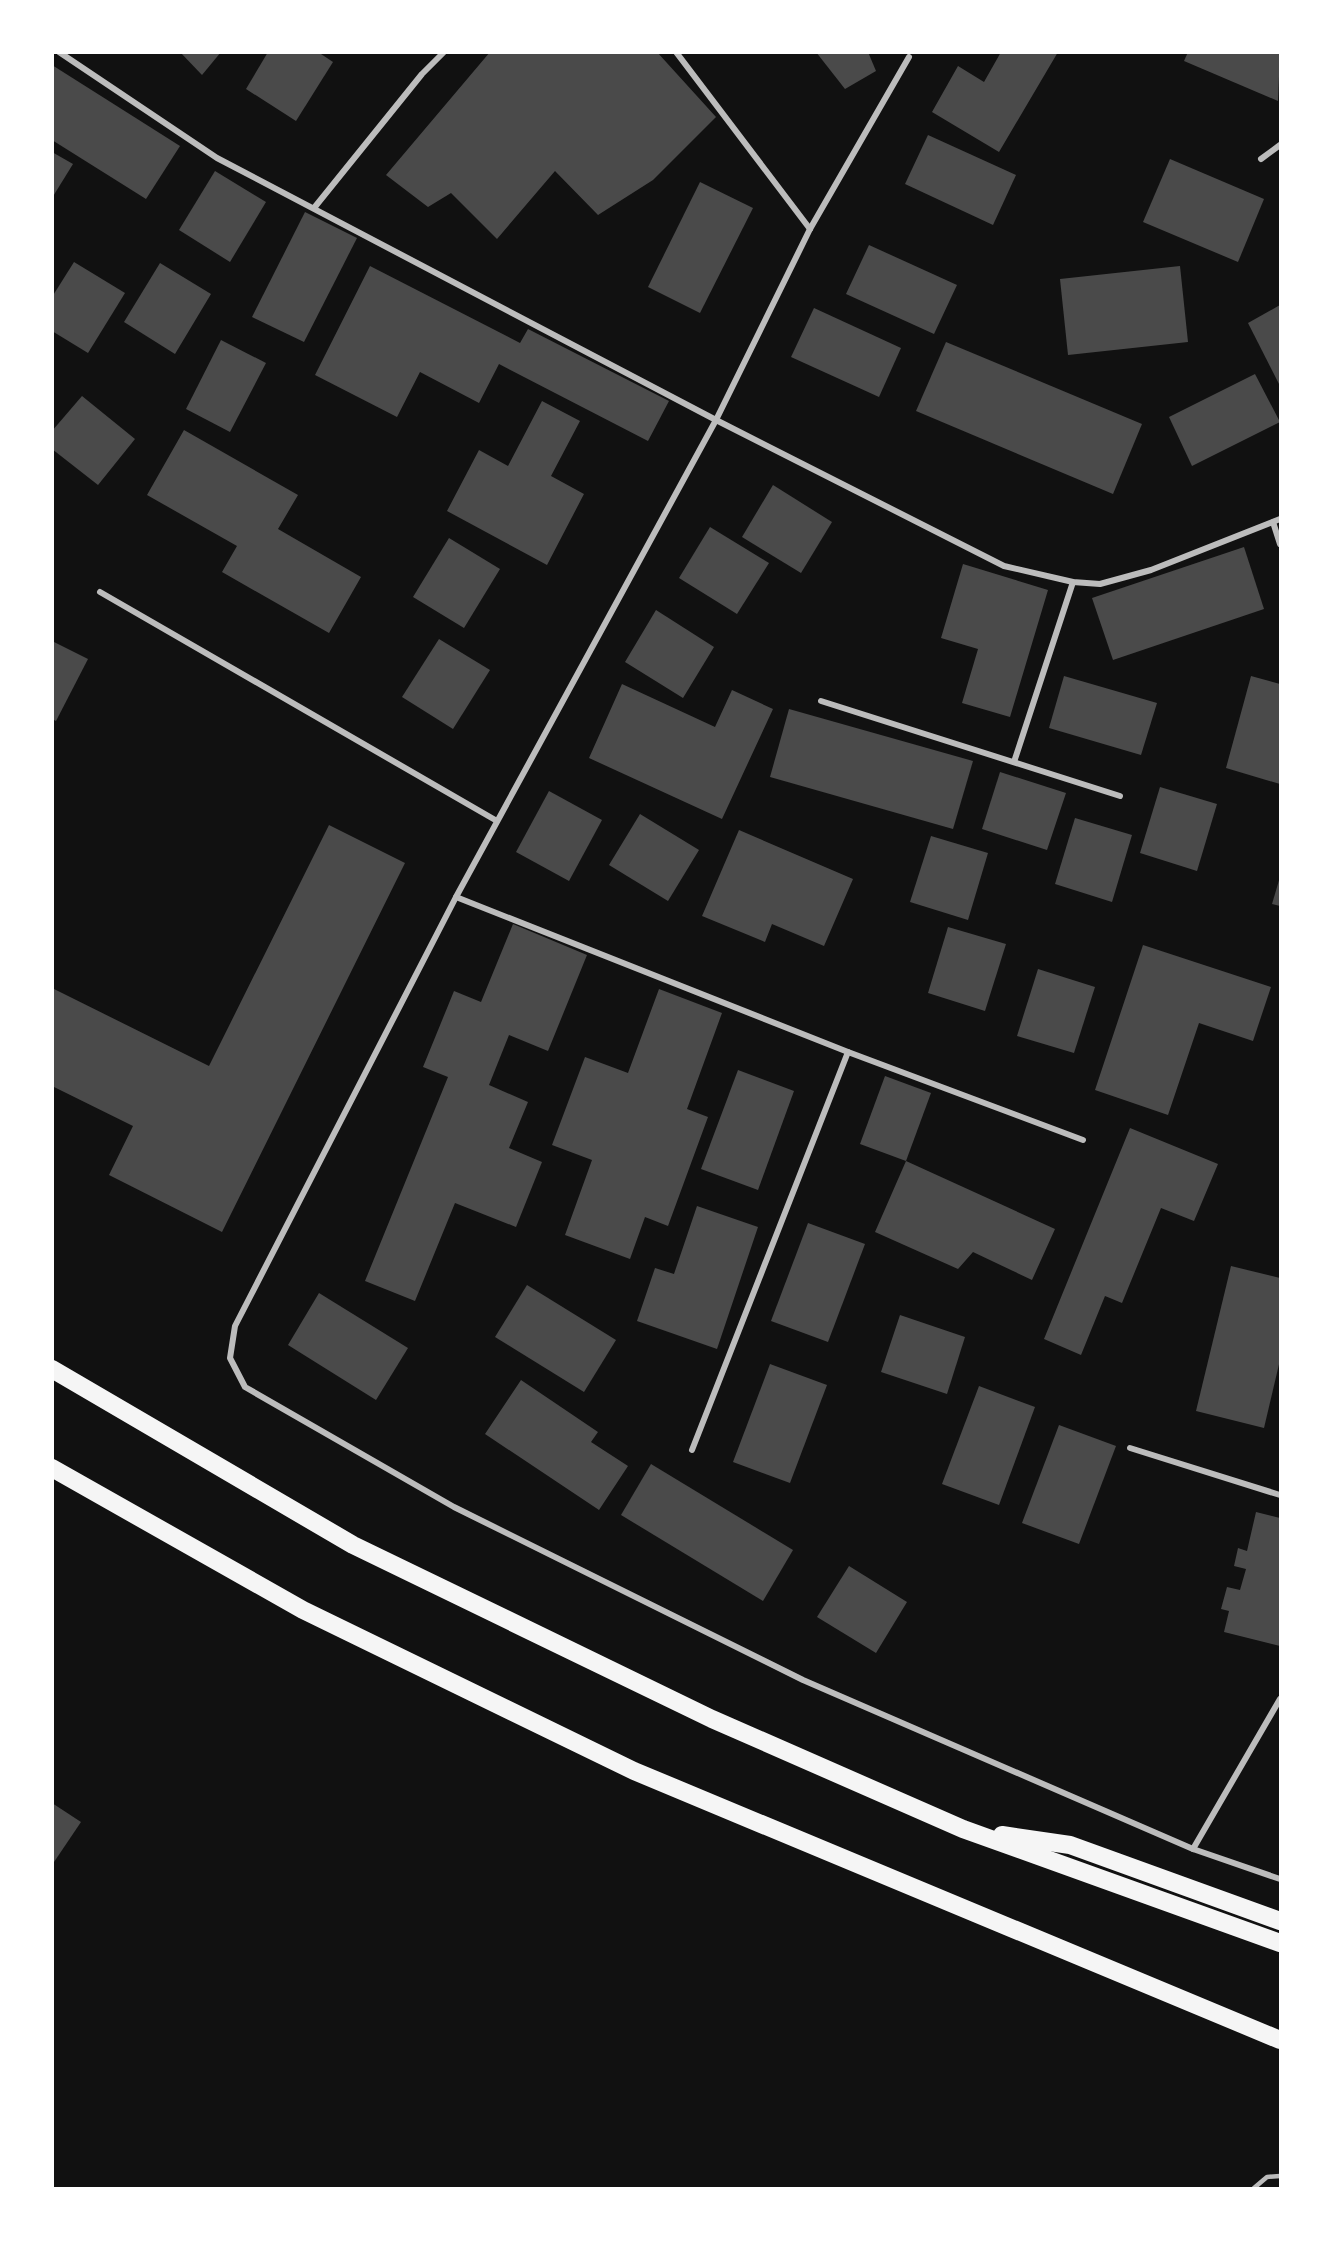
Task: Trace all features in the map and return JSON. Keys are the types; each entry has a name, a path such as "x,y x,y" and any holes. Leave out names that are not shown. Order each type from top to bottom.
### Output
{"highway":[{"path":"52,1370 353,1545 712,1719 963,1829 1281,1943"},
{"path":"52,1468 303,1610 634,1771 1281,2040"},
{"path":"963,1829 1070,1845 1281,1921"}],"street":[{"path":"59,52 217,158 716,420 1004,567 1073,582 1100,584 1151,570 1281,519"},
{"path":"314,208 422,74 444,52"},
{"path":"676,52 810,229"},
{"path":"909,57 810,229 716,420 456,897 235,1326 230,1358 245,1387 454,1507 802,1680 1193,1849 1281,1879"},
{"path":"1261,159 1281,145"},
{"path":"1273,522 1281,544"},
{"path":"1014,762 1073,582"},
{"path":"100,592 497,821"},
{"path":"821,701 1120,796"},
{"path":"456,897 848,1052 1083,1140"},
{"path":"692,1450 848,1052"},
{"path":"1131,1448 1281,1495"},
{"path":"1193,1849 1281,1699"}],"lane":[{"path":"1254,2188 1267,2177 1281,2176"}],"building":[{"path":"180,52 221,52 202,75"},
{"path":"268,52 318,52 333,62 296,121 246,89"},
{"path":"490,52 657,52 716,117 653,180 598,215 555,171 497,239 451,193 428,207 386,175"},
{"path":"816,52 868,52 876,71 845,89"},
{"path":"1001,52 1058,52 999,152 932,112 958,66 984,82"},
{"path":"1188,52 1280,52 1278,101 1184,61"},
{"path":"52,65 180,146 146,199 52,140"},
{"path":"928,135 1016,175 993,225 905,184"},
{"path":"52,152 73,164 52,198"},
{"path":"1170,159 1264,199 1238,262 1143,222"},
{"path":"215,171 266,202 230,262 179,230"},
{"path":"700,182 753,208 700,313 648,287"},
{"path":"305,212 357,238 304,342 252,317"},
{"path":"869,245 957,285 934,334 846,294"},
{"path":"74,262 125,293 88,353 52,331 52,297"},
{"path":"160,263 211,294 175,354 124,322"},
{"path":"370,266 520,343 528,329 669,401 648,441 499,364 479,403 420,372 397,417 315,375"},
{"path":"1180,266 1188,342 1068,355 1060,279"},
{"path":"1280,305 1280,386 1248,323"},
{"path":"814,308 901,348 879,397 791,357"},
{"path":"221,340 266,363 230,432 186,409"},
{"path":"946,342 1142,424 1113,494 916,411"},
{"path":"1255,374 1280,422 1192,466 1169,417"},
{"path":"82,396 135,439 98,485 52,449 52,431"},
{"path":"542,401 580,421 551,476 584,494 547,565 447,511 479,450 508,466"},
{"path":"184,430 298,495 278,529 361,577 329,633 222,572 237,546 147,495"},
{"path":"773,485 832,522 801,573 742,537"},
{"path":"710,527 769,563 737,614 679,578"},
{"path":"449,538 500,569 464,628 413,597"},
{"path":"1244,547 1264,609 1113,660 1092,598"},
{"path":"963,564 1048,590 1010,717 962,703 978,649 941,638"},
{"path":"656,610 714,647 683,698 625,662"},
{"path":"439,639 490,670 453,729 402,697"},
{"path":"52,641 88,659 56,721 52,719"},
{"path":"1064,676 1157,703 1141,755 1049,728"},
{"path":"1251,676 1280,684 1280,784 1226,768"},
{"path":"622,684 715,727 732,690 773,709 722,819 589,758"},
{"path":"789,709 973,761 953,829 770,777"},
{"path":"1000,772 1066,793 1047,850 982,829"},
{"path":"1160,787 1217,804 1197,871 1140,853"},
{"path":"549,791 602,820 569,881 516,852"},
{"path":"640,814 699,850 668,901 609,865"},
{"path":"1075,818 1132,835 1112,902 1055,884"},
{"path":"329,825 405,863 222,1232 109,1175 133,1126 52,1086 52,988 209,1066"},
{"path":"739,830 853,879 824,946 772,924 765,942 702,916"},
{"path":"931,836 988,853 968,920 910,902"},
{"path":"1280,877 1280,906 1272,904"},
{"path":"513,924 587,955 548,1051 509,1035 489,1085 528,1102 509,1148 542,1162 516,1227 455,1203 415,1301 365,1281 448,1077 423,1067 454,991 481,1002"},
{"path":"948,927 1006,944 985,1011 928,993"},
{"path":"1143,945 1271,987 1253,1041 1199,1023 1168,1115 1095,1090"},
{"path":"1038,969 1095,987 1074,1053 1017,1036"},
{"path":"659,989 722,1013 687,1109 708,1117 668,1226 645,1217 630,1259 565,1235 592,1160 552,1145 585,1057 628,1073"},
{"path":"738,1070 794,1091 758,1190 701,1169"},
{"path":"885,1076 931,1093 906,1161 860,1144"},
{"path":"1130,1128 1218,1164 1194,1221 1161,1208 1122,1303 1105,1296 1081,1355 1044,1339"},
{"path":"906,1161 1055,1229 1032,1280 973,1252 958,1269 875,1232"},
{"path":"697,1206 758,1227 717,1349 637,1321 655,1268 674,1274"},
{"path":"808,1223 865,1244 828,1342 771,1321"},
{"path":"1231,1266 1280,1278 1280,1360 1264,1428 1196,1411"},
{"path":"527,1285 616,1340 584,1392 495,1337"},
{"path":"319,1293 408,1348 376,1400 288,1345"},
{"path":"900,1315 965,1337 947,1394 881,1372"},
{"path":"770,1364 827,1385 790,1483 733,1462"},
{"path":"521,1380 598,1432 591,1442 628,1466 599,1510 485,1434"},
{"path":"979,1386 1035,1407 999,1505 942,1484"},
{"path":"1059,1425 1116,1446 1079,1544 1022,1523"},
{"path":"651,1464 793,1550 763,1601 621,1515"},
{"path":"1256,1512 1280,1518 1280,1646 1224,1632 1229,1611 1221,1609 1227,1587 1240,1590 1246,1569 1234,1566 1238,1548 1247,1551"},
{"path":"849,1566 907,1602 876,1653 817,1617"},
{"path":"52,1803 81,1822 52,1865"}]}
